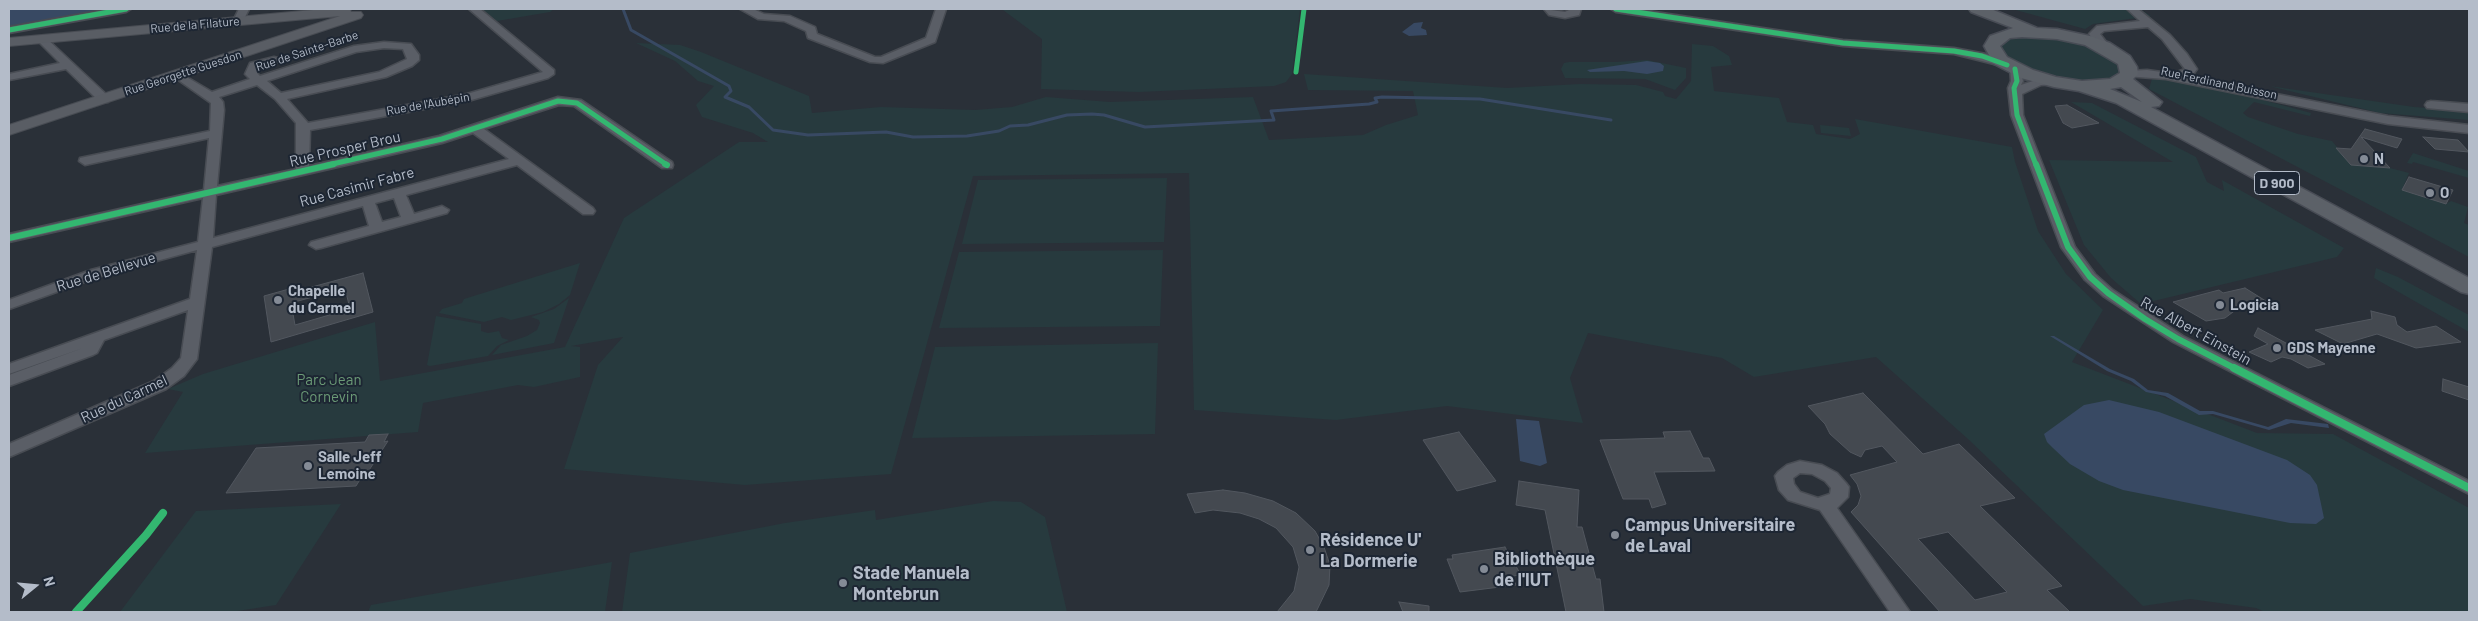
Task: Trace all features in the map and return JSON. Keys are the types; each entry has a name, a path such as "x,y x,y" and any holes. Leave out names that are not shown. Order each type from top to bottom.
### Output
{"main road":[{"path":"1959,9 1975,20 1994,43 1996,55 2011,67 2054,82 2082,86 2113,84 2125,71 2104,47 2074,37 2017,26 1977,9"},
{"path":"1994,43 2006,34 2041,32"},
{"name":"D 900","path":"2125,71 2142,95 2469,272"},
{"name":"D 900","path":"2082,86 2122,99 2149,113 2469,287"}],"street":[{"path":"9,30 126,9"},
{"name":"Rue de l'Aubépin","path":"304,127 468,97 544,76 550,72 474,9"},
{"path":"745,9 762,17 787,18 811,29 812,36 874,60 883,60 931,40 941,9"},
{"path":"1549,9 1557,18 1573,14 1577,9"},
{"path":"1616,9 1843,43 1899,45 1954,51 1982,56 2011,67"},
{"path":"2132,9 2166,38 2191,69 2190,72 2181,74"},
{"name":"Rue de la Filature","path":"9,42 42,40 241,15 355,12"},
{"name":"Rue Georgette Guesdon","path":"9,130 178,75 355,12"},
{"path":"2104,47 2094,34 2101,28 2118,25 2151,24"},
{"path":"42,40 104,99"},
{"path":"1954,51 1994,43"},
{"name":"Rue de Sainte-Barbe","path":"211,96 332,56 371,46 407,46 413,55 413,60 408,64 382,75 279,97"},
{"path":"274,60 254,65 251,69 251,74 258,82 279,97 302,122 304,127 302,171"},
{"path":"9,77 67,65"},
{"name":"Rue Albert Einstein","path":"2011,67 2018,76 2014,88 2017,115 2068,247 2090,277 2108,293 2178,339 2469,488"},
{"name":"Rue Ferdinand Buisson","path":"2125,71 2181,74 2313,105"},
{"name":"Rue Ferdinand Buisson","path":"2125,71 2166,76 2388,120 2469,129"},
{"path":"178,75 211,96"},
{"path":"2015,99 2017,92 2024,88 2039,82 2054,82"},
{"name":"Rue du Carmel","path":"9,451 160,386 178,372 189,359 205,244 218,110 217,102 211,96"},
{"name":"Rue Prosper Brou","path":"9,238 209,193 476,129 551,103 571,101 667,165"},
{"path":"2431,105 2469,108"},
{"path":"476,129 517,161 588,211"},
{"path":"85,161 216,133"},
{"name":"Rue Casimir Fabre","path":"205,244 517,161"},
{"path":"399,193 410,219"},
{"path":"368,201 377,228"},
{"path":"316,245 442,210"},
{"name":"Rue de Bellevue","path":"9,305 96,273 205,244"},
{"path":"9,368 196,302"},
{"path":"9,381 87,352 91,350 98,337"},
{"path":"1825,504 1900,612"}],"green space":[{"path":"481,9 554,9 550,12 497,21"},
{"path":"1300,9 1292,74 1286,82 1274,86 1139,92 1041,89 1042,39 1003,10"},
{"path":"2012,9 2140,9 2151,16 2093,24 2085,29"},
{"path":"2034,34 2089,44 2115,58 2120,66 2119,73 2112,78 2082,82 2041,76 2008,61 1999,45 2005,39"},
{"name":"Parc Jean Cornevin","path":"636,43 680,45 701,52 809,96 812,113 881,107 975,110 1012,107 1046,97 1110,102 1253,97 1269,140 1363,135 1386,125 1418,115 1413,91 1308,90 1304,74 1507,88 1580,84 1636,85 1663,92 1665,96 1676,99 1691,81 1692,44 1713,46 1729,56 1732,65 1711,67 1714,91 1779,98 1787,122 1813,125 1816,134 1850,139 1860,134 1855,119 2012,147 2015,162 2038,231 2066,274 2103,310 2072,362 2257,433 2333,434 2469,508 2469,612 2265,612 2256,608 2190,599 2143,606 1968,439 1876,357 1754,377 1722,358 1588,333 1570,378 1583,423 1447,406 1336,420 1194,410 1189,173 973,176 891,474 745,485 564,469 598,365 623,337 571,346 580,347 580,377 534,387 518,385 423,403 418,432 145,453 183,392 168,389 203,374 375,322 380,381 565,347 624,218 739,142 768,142 753,133 702,117 696,105 714,86 698,81 675,61"},
{"path":"1647,60 1686,68 1686,78 1675,90 1645,79 1565,78 1561,69 1564,63 1569,62"},
{"path":"2153,75 2219,88 2311,113 2310,116 2254,102 2243,113 2248,117 2298,134 2332,141 2351,164 2390,168 2409,173 2402,190 2446,204 2451,201 2468,207 2464,223 2469,225 2469,257 2149,89"},
{"path":"2269,86 2414,107 2469,111 2469,120 2380,113"},
{"path":"2071,102 2092,103 2196,157 2207,182 2224,191 2222,180 2344,248 2337,257 2141,304 2111,278 2084,245 2049,160 2173,162"},
{"path":"1820,125 1849,128 1851,136 1821,133"},
{"path":"2413,153 2469,171 2469,178 2413,162 2412,164 2407,163"},
{"path":"1167,178 1164,242 962,244 978,180"},
{"path":"1163,250 1160,326 939,328 959,252"},
{"path":"580,263 570,295 559,304 543,312 511,320 502,317 484,322 439,313 442,309 462,303 464,299"},
{"path":"2376,268 2398,277 2469,315 2469,332 2374,278"},
{"path":"569,298 554,343 492,355 501,345 527,336 537,330 540,323 539,320 531,317 554,309"},
{"path":"436,316 481,324 481,331 488,333 499,331 502,338 509,340 497,346 488,356 430,366 427,365"},
{"path":"1158,343 1155,434 912,438 935,347"},
{"name":"Stade Manuela Montebrun","path":"993,501 1021,502 1045,517 1067,612 622,612 630,553 785,523 875,510 876,520"},
{"path":"341,504 276,605 231,612 120,612 196,511"},
{"path":"612,562 605,612 368,612 371,605"}],"water":[{"path":"9,9 108,9 9,27"},
{"path":"1423,22 1421,28 1426,30 1427,35 1409,36 1402,32 1414,23"},
{"path":"1647,61 1660,63 1664,66 1663,71 1647,74 1624,71 1590,72 1587,70"},
{"path":"2050,336 2054,336 2110,369 2134,379 2148,390 2168,393 2200,411 2213,411 2268,427 2286,419 2328,424 2329,428 2291,423 2269,430 2213,414 2199,415 2165,396 2146,392 2131,381 2107,371"},
{"path":"2109,400 2159,412 2287,460 2310,475 2317,485 2324,518 2316,524 2290,523 2123,490 2099,481 2070,464 2047,442 2044,434 2084,405"},
{"path":"1516,419 1539,421 1547,463 1540,466 1520,461"}],"building":[{"path":"2067,105 2099,123 2072,128 2063,123 2055,106"},
{"path":"2365,129 2402,139 2397,148 2361,137 2390,168 2351,165 2336,148 2351,149"},
{"path":"2423,137 2458,140 2469,152 2435,149"},
{"name":"O","path":"2409,177 2453,190 2446,204 2402,190"},
{"path":"363,273 373,312 271,342 264,296 289,289 290,293","holes":["345,288 350,309 295,325 291,303"]},
{"name":"Logicia","path":"2245,288 2269,303 2237,309 2225,318 2206,321 2173,302 2219,290 2223,293"},
{"path":"2371,311 2395,317 2397,325 2407,332 2436,326 2461,342 2416,348 2377,334 2343,344 2315,330 2372,319"},
{"name":"GDS Mayenne","path":"2258,328 2325,364 2308,368 2291,359 2282,357 2271,362 2249,352 2268,344 2254,336"},
{"path":"2443,379 2469,387 2469,400 2442,391"},
{"path":"1863,393 1923,454 1959,444 2015,498 1980,506 2062,586 2047,590 2070,612 1940,612 1851,512 1858,505 1861,496 1857,484 1850,475 1897,462 1882,446 1865,450 1861,457 1850,452 1830,434 1825,424 1808,406","holes":["1948,532 2007,592 1975,600 1918,539"]},
{"path":"1690,431 1703,458 1709,458 1715,471 1654,472 1666,504 1652,508 1649,499 1623,499 1600,440 1665,438 1663,432"},
{"path":"1459,432 1496,481 1457,491 1423,440"},
{"name":"Salle Jeff Lemoine","path":"388,434 384,442 388,441 364,478 361,478 356,486 226,493 256,448 365,442 369,435"},
{"path":"1519,481 1579,490 1577,527 1582,527 1596,579 1600,579 1604,612 1566,612 1545,510 1516,505"},
{"name":"Résidence U' La Dormerie","path":"1223,490 1245,493 1273,501 1296,513 1315,531 1324,547 1330,565 1329,585 1316,612 1277,612 1294,591 1299,567 1293,547 1276,528 1259,519 1240,513 1213,510 1195,513 1187,494"},
{"name":"Bibliothèque de l'IUT","path":"1505,547 1521,575 1512,576 1516,585 1460,592 1447,559 1453,559 1452,555"},
{"path":"1399,602 1429,606 1429,612 1403,612"}],"waterway":[{"path":"623,9 631,30 729,86 731,91 725,97 749,107 773,130 808,135 886,132 913,137 967,136 999,131 1010,126 1028,125 1067,115 1092,114 1104,115 1145,127 1274,120 1271,111 1369,104 1377,102 1375,98 1382,97 1480,99 1611,120"}],"cycle path":[{"path":"9,30 126,9"},
{"path":"1296,72 1304,9"},
{"path":"1616,9 1843,43 1954,51 1982,56 2007,65"},
{"path":"2015,69 2017,81 2014,88 2017,115 2068,247 2090,277 2108,293 2178,339 2469,488"},
{"path":"9,238 442,139 558,101 577,103 667,165"},
{"path":"76,612 146,535 163,513"}],"place":[{"name":"N","path":"2364,159"},
{"name":"O","path":"2430,193"},
{"name":"Chapelle du Carmel","path":"278,300"},
{"name":"Logicia","path":"2220,305"},
{"name":"GDS Mayenne","path":"2277,348"},
{"name":"Salle Jeff Lemoine","path":"308,466"},
{"name":"Campus Universitaire de Laval","path":"1615,535"},
{"name":"Résidence U' La Dormerie","path":"1310,550"},
{"name":"Bibliothèque de l'IUT","path":"1484,569"},
{"name":"Stade Manuela Montebrun","path":"843,583"}]}
